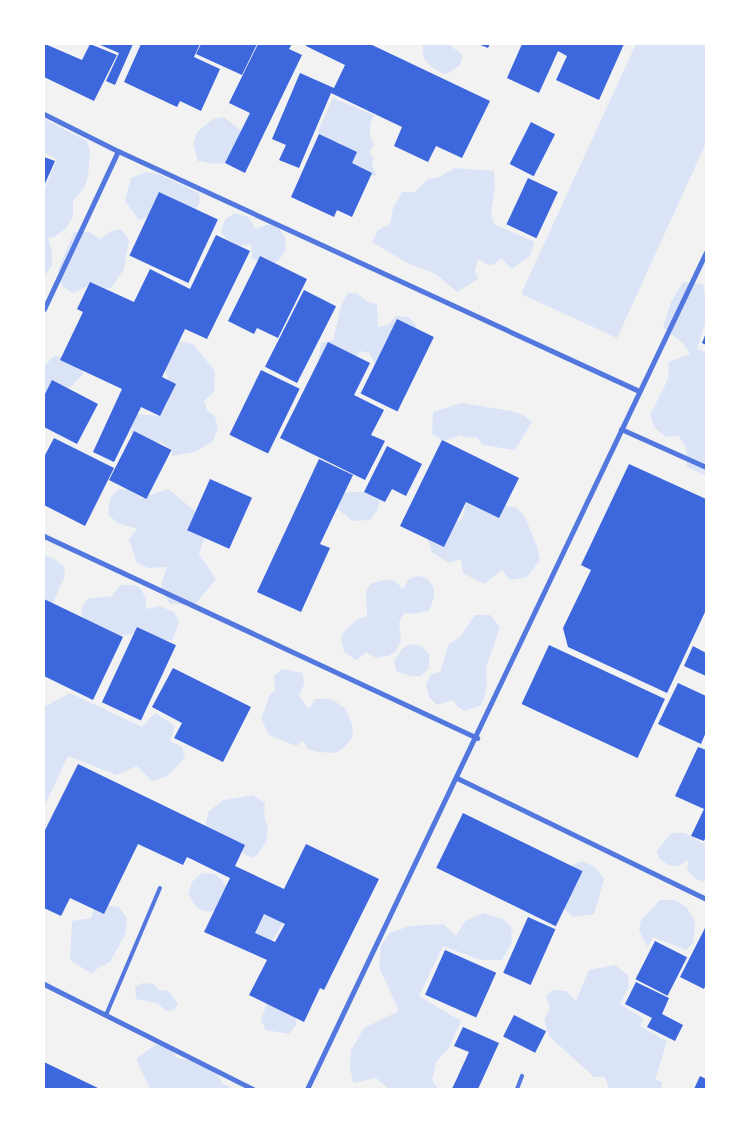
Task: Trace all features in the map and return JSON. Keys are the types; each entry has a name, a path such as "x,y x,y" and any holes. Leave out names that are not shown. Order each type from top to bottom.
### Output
{"street":[{"path":"44,114 118,151 639,391"},
{"path":"44,309 118,151"},
{"path":"307,1089 457,778 621,428 706,252"},
{"path":"621,428 706,467"},
{"path":"44,536 476,738"},
{"path":"457,778 706,899"},
{"path":"44,984 253,1089"}],"lane":[{"path":"106,1015 160,888"},
{"path":"517,1089 522,1076"}],"shaded area":[{"path":"422,44 449,44 463,56 460,65 449,73 444,74 433,68 424,59"},
{"path":"636,44 706,44 706,143 617,338 521,294"},
{"path":"333,98 374,115 370,124 370,136 374,145 369,152 374,158 372,165 376,175 366,177 346,162 351,151 339,142 321,139 318,131"},
{"path":"224,117 241,131 238,154 233,162 215,164 198,161 193,144 197,132 213,119"},
{"path":"44,119 87,141 90,152 88,177 84,188 73,201 73,217 65,229 54,237 48,238 52,252 52,266 44,277 44,191 57,159 44,153"},
{"path":"455,168 494,171 495,188 491,213 494,224 535,242 530,256 512,269 501,258 495,264 488,265 478,259 475,270 478,279 457,292 436,274 409,264 372,242 378,230 390,224 393,208 402,192 415,192 428,179 439,177"},
{"path":"146,172 158,174 199,193 200,202 194,212 149,216 139,220 125,201 131,178"},
{"path":"234,213 248,217 256,229 276,224 285,237 286,249 273,266 263,264 252,258 251,244 240,246 227,239 221,232 225,220"},
{"path":"121,229 129,240 124,269 111,288 104,289 90,285 73,293 62,286 58,270 74,232 89,232 100,239 111,231"},
{"path":"683,282 703,284 706,300 706,321 697,349 706,352 706,476 687,467 686,448 679,436 666,437 655,428 650,415 668,379 669,362 690,354 684,344 663,327 671,302"},
{"path":"348,293 356,293 368,302 377,304 378,327 388,325 396,316 409,317 417,326 412,333 403,377 375,364 369,353 360,351 343,374 318,364 321,343 333,340 342,303"},
{"path":"178,341 193,344 215,371 214,392 204,401 207,410 215,416 218,428 213,441 195,452 172,456 172,450 161,442 149,443 135,439 131,434 132,418 138,414 159,416 167,405 170,386 162,360"},
{"path":"54,356 72,357 80,363 83,374 70,388 55,386 44,408 44,366"},
{"path":"461,403 512,411 523,415 532,422 515,450 483,445 476,437 468,438 461,435 443,441 432,434 433,412"},
{"path":"118,489 129,490 142,498 168,489 195,511 206,534 199,554 216,579 194,606 169,603 161,585 167,567 148,568 137,563 129,540 137,529 118,523 108,515 110,498"},
{"path":"364,492 380,500 377,510 370,520 352,521 332,504 335,493"},
{"path":"466,502 515,507 524,515 537,546 540,560 527,577 510,580 502,570 484,584 463,573 461,559 449,563 432,552 426,535 452,517 459,522 463,517"},
{"path":"44,555 53,558 65,567 64,578 52,605 44,602"},
{"path":"418,576 427,578 434,588 434,597 429,611 413,614 404,613 399,623 401,640 396,651 388,656 376,658 366,652 356,660 344,652 341,639 344,631 358,619 367,616 366,590 372,583 386,580 395,581 403,589 409,579"},
{"path":"120,585 134,585 140,588 146,598 146,609 159,606 174,612 179,622 172,641 152,638 141,632 110,638 85,626 81,610 87,599 112,596"},
{"path":"475,615 490,615 500,627 486,668 487,684 484,699 480,706 464,711 453,700 437,705 429,697 426,685 431,674 440,672 449,644 460,637"},
{"path":"410,644 421,646 429,654 429,668 421,676 411,676 396,671 394,661 402,649"},
{"path":"282,669 303,673 304,684 299,696 309,709 315,699 331,699 345,708 352,724 353,736 344,748 335,753 319,752 308,749 303,741 296,746 269,735 261,719 270,694 275,690 274,676"},
{"path":"70,693 142,727 155,713 175,726 170,741 182,747 185,757 168,776 152,781 137,766 117,775 68,756 44,807 44,707"},
{"path":"253,795 265,803 264,816 268,827 266,842 257,855 251,858 205,828 208,812 223,800"},
{"path":"671,833 685,833 704,844 706,841 706,882 696,879 687,870 688,860 679,866 668,865 659,858 657,851"},
{"path":"582,861 595,867 604,879 594,914 573,917 556,902 562,870"},
{"path":"202,873 214,874 221,879 227,888 219,909 208,912 197,908 188,894 192,882"},
{"path":"660,900 675,900 687,908 695,921 693,943 686,950 653,937 648,947 642,937 639,929 641,920"},
{"path":"96,904 119,907 127,918 126,933 110,962 98,968 92,974 70,960 72,921 91,918"},
{"path":"264,911 285,921 270,943 252,938"},
{"path":"484,913 503,919 511,926 512,942 502,960 481,960 443,946 419,996 461,1021 449,1048 436,1062 432,1080 438,1089 389,1089 376,1078 353,1083 350,1068 351,1050 364,1028 399,1011 379,967 381,945 390,933 409,926 443,924 456,936 465,921"},
{"path":"615,965 628,975 629,986 620,1004 644,1019 640,1026 667,1041 655,1080 662,1082 661,1089 609,1089 605,1077 594,1077 549,1036 544,1020 550,1008 546,997 552,990 566,991 576,1001 589,970"},
{"path":"143,983 154,984 159,990 169,991 178,1004 174,1010 167,1011 156,1003 136,999 135,987"},
{"path":"267,1003 296,1013 296,1025 289,1034 266,1030 261,1020"},
{"path":"168,1044 177,1058 192,1061 217,1074 223,1084 234,1089 150,1089 136,1059 155,1045"}],"building":[{"path":"45,44 82,60 90,44 117,55 94,101 44,77"},
{"path":"98,44 133,44 115,85 106,81 119,53"},
{"path":"141,44 200,44 194,57 220,69 201,111 180,101 177,107 124,82"},
{"path":"201,44 257,44 242,75 196,54"},
{"path":"258,44 292,44 289,49 302,55 245,173 225,163 250,113 229,103"},
{"path":"306,44 370,44 490,101 462,158 436,146 428,162 394,146 402,127 331,93 299,168 279,160 286,145 272,139 300,73 334,88 345,65 306,46"},
{"path":"478,44 490,44 488,48"},
{"path":"522,44 624,44 599,100 556,80 567,56 558,51 539,93 507,78"},
{"path":"531,122 555,134 534,176 510,164"},
{"path":"319,134 357,152 352,163 372,173 352,217 337,210 334,217 291,197"},
{"path":"44,157 55,161 44,186"},
{"path":"528,178 558,192 536,238 506,224"},
{"path":"159,192 218,219 188,283 129,255"},
{"path":"216,235 250,251 207,339 185,329 162,377 176,384 160,416 141,407 114,462 93,452 122,389 60,360 83,312 77,309 90,282 134,302 150,269 190,289"},
{"path":"260,256 307,279 278,338 257,328 254,334 228,321"},
{"path":"304,290 336,306 297,383 265,367"},
{"path":"397,319 434,337 397,412 361,394"},
{"path":"706,333 706,345 702,343"},
{"path":"328,342 370,363 354,395 384,410 371,435 385,441 365,480 280,438"},
{"path":"261,370 300,389 268,454 229,435"},
{"path":"52,380 98,404 77,444 44,427 44,396"},
{"path":"134,431 171,450 146,499 109,480"},
{"path":"54,438 114,468 85,526 44,505 44,457"},
{"path":"442,440 519,478 499,518 466,502 444,547 400,526"},
{"path":"387,446 422,464 406,496 392,489 385,502 364,492"},
{"path":"319,459 353,475 320,544 330,548 301,612 257,592"},
{"path":"629,464 706,499 706,610 667,693 568,647 563,628 591,570 581,565"},
{"path":"210,479 252,498 229,549 187,530"},
{"path":"44,599 123,637 93,700 44,676"},
{"path":"137,627 176,645 141,720 102,702"},
{"path":"549,645 665,699 638,758 522,704"},
{"path":"693,646 706,653 706,676 684,666"},
{"path":"173,668 251,707 223,762 174,738 182,723 152,707"},
{"path":"678,683 706,696 706,732 701,744 658,724"},
{"path":"698,747 706,750 706,836 704,841 691,836 704,809 675,796"},
{"path":"78,764 245,845 235,866 284,889 306,844 379,879 324,990 320,988 304,1022 249,995 267,960 204,932 230,878 187,857 183,865 138,844 104,914 70,898 61,916 44,908 44,832","holes":["264,914 285,924 275,942 255,933"]},
{"path":"463,813 583,871 556,926 436,868"},
{"path":"528,917 555,929 531,985 503,973"},
{"path":"706,926 706,984 704,989 680,977"},
{"path":"655,941 687,957 668,996 635,979"},
{"path":"445,950 496,973 476,1018 425,995"},
{"path":"636,982 669,998 662,1014 683,1025 675,1041 647,1027 652,1018 625,1004"},
{"path":"514,1015 546,1031 535,1053 503,1036"},
{"path":"463,1027 499,1043 478,1089 452,1089 469,1052 454,1046"},
{"path":"44,1062 100,1089 44,1089"},
{"path":"700,1076 706,1079 706,1089 694,1089"}]}
